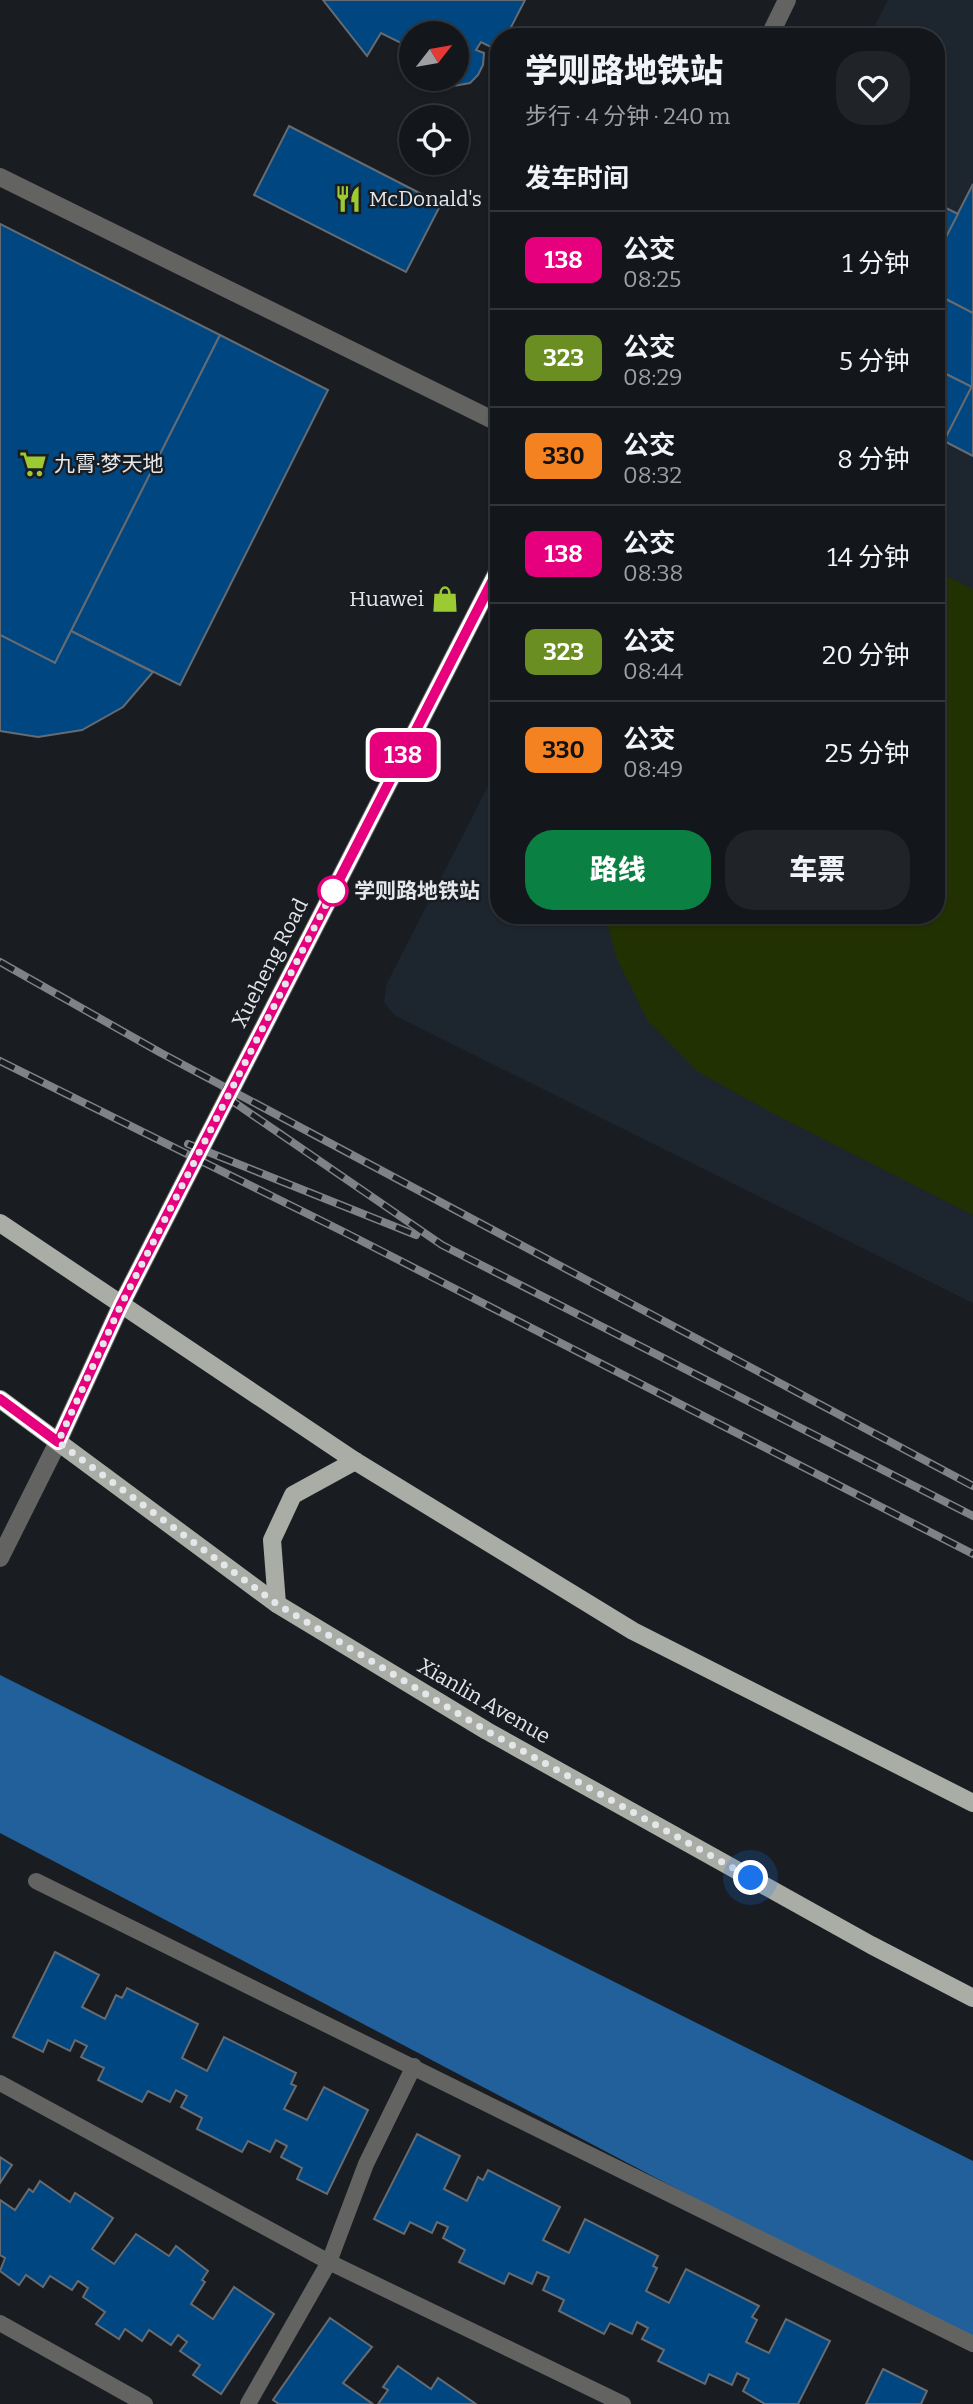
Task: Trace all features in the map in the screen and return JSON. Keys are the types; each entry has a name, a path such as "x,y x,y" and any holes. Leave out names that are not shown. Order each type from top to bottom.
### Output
{"main road":[{"path":"0,1223 355,1461 633,1631 973,1802"},
{"name":"Xianlin Avenue","path":"0,1399 277,1604 487,1731 871,1945 973,1998"},
{"path":"277,1604 272,1540 293,1495 355,1461"}],"street":[{"path":"773,28 787,0"},
{"path":"0,177 490,420"},
{"name":"Xueheng Road","path":"0,1558 58,1442 121,1305 490,586"}],"lane":[{"path":"36,1881 973,2344"},
{"path":"248,2404 329,2262 366,2164 414,2066"},
{"path":"0,2083 329,2262 624,2404"},
{"path":"0,2323 145,2404"}],"shaded area":[{"path":"888,0 973,0 973,1303 394,1015 384,1002 387,983 490,783 490,924 945,924 945,28 874,28"}],"green space":[{"path":"945,575 973,589 973,1215 774,1114 697,1071 648,1021 617,959 607,924 945,924"}],"water":[{"path":"0,1675 973,2161 973,2337 833,2271 0,1833"}],"building":[{"path":"323,0 525,0 511,28 490,28 490,46 481,42 476,50 484,53 483,65 470,83 469,21 399,21 399,42 381,33 367,56"},
{"name":"McDonald's","path":"289,126 441,204 406,272 254,195"},
{"path":"973,184 973,313 945,299 945,238"},
{"path":"945,208 958,214 945,239"},
{"path":"0,224 220,335 55,663 0,635"},
{"path":"945,299 973,313 972,387 945,374"},
{"path":"220,335 328,390 180,685 71,631"},
{"path":"945,374 972,387 945,439"},
{"path":"973,384 973,456 945,442"},
{"path":"71,631 153,672 123,707 82,730 38,737 0,731 0,635 55,663"},
{"path":"55,1952 99,1975 82,2007 105,2019 116,1995 122,1998 127,1988 198,2024 182,2058 207,2071 224,2037 296,2073 291,2084 296,2086 284,2109 307,2120 324,2087 368,2110 327,2194 297,2179 302,2168 281,2157 287,2146 276,2140 270,2152 248,2141 242,2152 197,2129 202,2118 181,2107 187,2096 176,2090 170,2102 148,2091 142,2102 98,2080 104,2068 81,2057 87,2046 75,2040 70,2051 48,2040 43,2052 13,2037"},
{"path":"417,2134 460,2156 444,2189 467,2201 478,2177 483,2180 488,2170 560,2207 543,2240 569,2253 585,2219 658,2256 653,2266 657,2268 646,2291 669,2303 686,2269 759,2306 752,2317 757,2320 746,2342 769,2353 786,2319 830,2341 798,2404 765,2404 743,2391 749,2379 737,2373 732,2385 709,2374 705,2384 658,2361 664,2350 642,2339 648,2328 637,2322 632,2334 610,2323 604,2334 559,2311 564,2300 543,2290 549,2277 537,2272 532,2284 509,2273 504,2284 459,2262 465,2250 443,2238 448,2227 437,2222 432,2233 410,2222 404,2234 374,2219"},
{"path":"0,2157 12,2165 0,2183"},
{"path":"40,2181 70,2202 75,2193 113,2218 92,2249 114,2264 136,2234 169,2256 176,2246 208,2271 202,2280 205,2282 191,2304 213,2319 234,2287 274,2314 221,2394 193,2375 200,2365 180,2351 187,2342 178,2335 171,2345 149,2330 142,2341 125,2329 119,2339 96,2324 105,2312 83,2297 88,2288 78,2281 72,2290 50,2276 43,2287 26,2275 19,2285 0,2271 5,2258 0,2255 0,2200 15,2210 29,2189 33,2192"},
{"path":"330,2318 372,2347 343,2383 373,2404 279,2404 273,2400"},
{"path":"398,2366 431,2389 438,2378 476,2404 378,2404 388,2390 383,2387"},
{"path":"883,2369 927,2391 921,2404 866,2404"}],"railway":[{"path":"0,962 161,1053 973,1486"},
{"path":"0,1061 344,1232 973,1554"},
{"path":"225,1096 442,1245 973,1516"},
{"path":"188,1144 416,1235"}],"bus line":[{"name":"138","path":"0,1399 58,1442 121,1305 490,586"}],"place":[{"name":"McDonald's","path":"348,199"},
{"name":"九霄·梦天地","path":"33,464"},
{"name":"Huawei","path":"445,599"},
{"name":"学则路地铁站","path":"333,891"}],"route":[{"path":"333,891 335,887 121,1305 58,1442 277,1604 487,1731 751,1878"}]}
